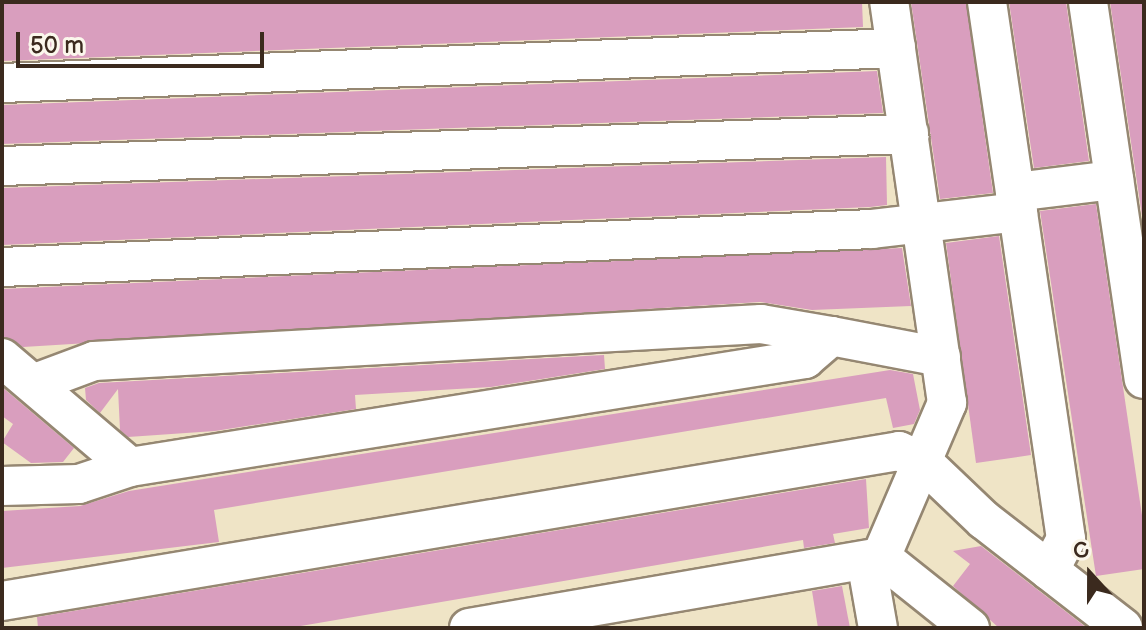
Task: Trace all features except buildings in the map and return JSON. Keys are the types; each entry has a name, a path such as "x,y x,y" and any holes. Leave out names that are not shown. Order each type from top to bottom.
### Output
{"lane":[{"path":"878,628 873,558 923,462 947,403 924,222 889,2"},
{"path":"987,2 1066,539 1049,571"},
{"path":"1088,2 1123,160 1144,379"},
{"path":"2,83 896,48"},
{"path":"2,166 909,134"},
{"path":"2,267 924,222 1016,202 1123,160"},
{"path":"35,383 94,361 761,324 941,357"},
{"path":"629,331 634,389"},
{"path":"2,486 79,484 130,467 634,389 805,359 831,336"},
{"path":"2,358 130,467"},
{"path":"2,601 899,451 923,462 1049,571 1123,628"},
{"path":"469,628 873,558 970,628"}]}
